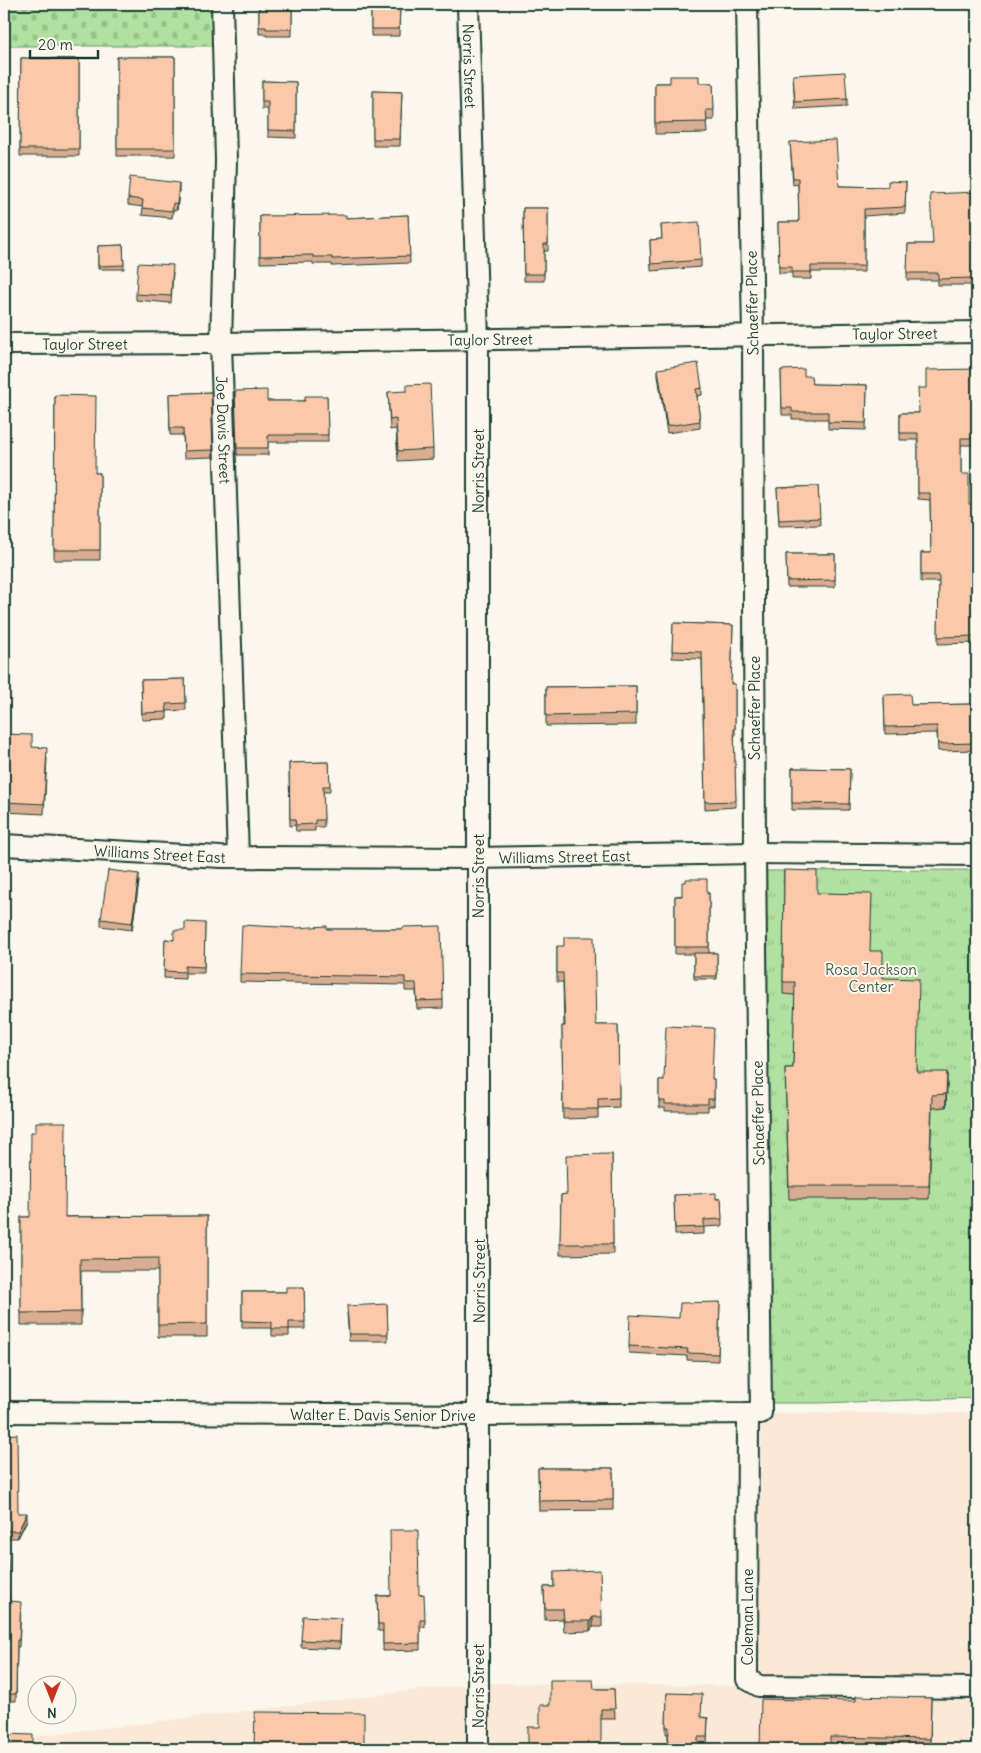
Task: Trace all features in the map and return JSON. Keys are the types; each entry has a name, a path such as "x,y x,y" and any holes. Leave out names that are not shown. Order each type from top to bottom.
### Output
{"street":[{"name":"Joe Davis Street","path":"222,4 226,161 221,343 238,857"},
{"name":"Norris Street","path":"468,4 478,340 478,1749"},
{"name":"Schaeffer Place","path":"747,4 753,336 755,1413"},
{"name":"Taylor Street","path":"4,344 478,340 977,332"},
{"name":"Williams Street East","path":"4,846 238,857 478,858 754,853 977,855"},
{"name":"Walter E. Davis Senior Drive","path":"4,1412 479,1415 755,1413"},
{"name":"Coleman Lane","path":"755,1413 747,1679 759,1686 977,1688"}],"shaded area":[{"path":"761,1413 977,1413 977,1749 4,1749 4,1740 478,1683 759,1686"}],"green space":[{"path":"4,4 211,4 213,46 4,46"},
{"name":"Rosa Jackson Center","path":"977,870 977,1398 770,1403 763,871"}],"building":[{"path":"264,4 292,4 292,29 266,29 266,27 259,27 259,7 264,7"},
{"path":"371,4 400,4 399,29 371,29"},
{"path":"117,57 175,57 175,149 117,149"},
{"path":"21,58 79,59 79,149 20,149"},
{"path":"845,72 847,99 795,102 793,75"},
{"path":"670,76 699,76 699,83 713,83 714,110 706,110 707,122 655,123 655,83 670,83"},
{"path":"262,81 296,82 296,131 268,130 268,102 262,102"},
{"path":"373,91 402,92 400,139 373,139"},
{"path":"836,140 839,186 888,187 888,181 906,182 905,207 864,209 864,266 811,266 811,272 792,272 792,267 779,267 778,222 799,222 798,178 793,178 790,142"},
{"path":"130,177 179,183 177,204 173,203 172,211 142,208 143,200 128,198"},
{"path":"977,192 977,265 973,265 973,278 938,279 938,273 907,273 908,244 933,244 930,194"},
{"path":"523,208 548,208 548,244 544,244 544,274 524,274"},
{"path":"346,215 346,218 408,215 410,256 332,259 332,257 313,257 313,255 260,256 260,216"},
{"path":"699,222 701,260 651,264 650,240 662,239 661,225"},
{"path":"123,245 124,265 98,266 98,246"},
{"path":"138,263 173,265 171,296 136,294"},
{"path":"698,363 702,388 696,389 700,421 667,426 658,369"},
{"path":"804,369 804,376 811,376 812,384 867,385 866,423 828,422 828,412 792,412 792,408 782,408 781,370"},
{"path":"977,369 977,429 974,429 974,438 961,438 961,474 969,474 969,504 975,504 975,513 977,513 977,636 938,637 939,575 921,575 921,553 931,553 930,493 918,493 918,433 900,433 900,413 919,413 918,388 926,388 926,370"},
{"path":"430,384 433,449 398,451 396,419 390,420 388,392 407,391 407,385"},
{"path":"267,390 267,401 305,401 305,396 327,396 328,435 268,435 268,448 237,448 235,391"},
{"path":"211,392 213,450 184,451 183,428 170,428 169,394"},
{"path":"55,395 96,396 95,473 100,473 100,550 54,550"},
{"path":"818,486 820,518 779,520 777,488"},
{"path":"786,554 835,554 835,580 787,581"},
{"path":"673,623 733,625 731,684 735,684 736,801 705,802 702,652 672,651"},
{"path":"185,679 186,703 166,704 167,712 142,713 141,680"},
{"path":"636,686 636,714 546,716 546,687"},
{"path":"910,694 911,705 977,704 977,743 938,744 937,726 885,727 884,695"},
{"path":"4,734 32,735 32,747 47,748 44,804 4,802"},
{"path":"329,762 330,786 323,786 324,820 315,820 315,824 296,825 295,819 290,819 289,763"},
{"path":"792,768 850,769 849,804 792,803"},
{"path":"108,870 139,874 132,923 101,919"},
{"path":"784,870 817,871 817,893 872,894 870,951 883,951 883,978 919,979 917,1072 947,1072 946,1094 932,1095 929,1186 789,1186 785,1068 793,1068 795,982 783,982"},
{"path":"686,879 707,879 707,894 709,893 709,947 675,947 675,896 682,896 682,882 686,882"},
{"path":"185,922 205,923 204,967 185,966 185,972 164,971 165,939 174,940 174,930 185,930"},
{"path":"242,925 297,928 327,926 327,929 403,929 403,927 441,926 443,1000 417,1001 416,983 405,983 405,977 240,974"},
{"path":"564,937 594,937 596,1025 618,1025 619,1098 598,1099 598,1109 563,1109 562,1026 565,1026 563,973 557,973 557,946 564,946"},
{"path":"694,953 717,953 717,976 694,976"},
{"path":"666,1026 714,1028 712,1079 714,1079 714,1099 708,1099 708,1104 665,1104 665,1101 659,1101 659,1080 664,1080"},
{"path":"36,1122 66,1122 65,1217 207,1216 207,1324 158,1325 158,1258 80,1259 81,1312 21,1313 21,1217 30,1217 31,1132 36,1132"},
{"path":"612,1154 613,1244 560,1244 561,1195 567,1194 566,1155"},
{"path":"716,1193 716,1199 721,1199 722,1219 704,1220 704,1227 675,1228 674,1195"},
{"path":"286,1287 304,1287 305,1322 289,1322 289,1329 272,1329 272,1322 242,1321 242,1292 286,1292"},
{"path":"720,1302 718,1354 687,1353 688,1349 629,1346 630,1315 679,1318 680,1303"},
{"path":"387,1304 388,1334 349,1334 347,1306"},
{"path":"17,1434 18,1513 27,1513 18,1531 7,1531 9,1601 21,1602 19,1640 17,1640 16,1694 4,1694 4,1435"},
{"path":"538,1468 613,1468 613,1500 539,1501"},
{"path":"390,1530 418,1530 419,1595 424,1594 425,1620 420,1620 420,1643 383,1644 383,1624 378,1624 377,1596 391,1596"},
{"path":"600,1570 602,1617 593,1617 590,1621 564,1621 563,1609 545,1609 544,1587 554,1587 554,1572"},
{"path":"303,1616 341,1618 340,1642 301,1640"},
{"path":"550,1680 593,1680 594,1689 614,1689 615,1709 601,1709 601,1749 528,1749 528,1727 540,1727 540,1705 550,1705"},
{"path":"667,1693 702,1694 701,1717 708,1718 707,1737 698,1737 698,1748 668,1747 669,1727 666,1727"},
{"path":"856,1696 931,1698 930,1739 830,1737 830,1749 760,1749 761,1699 856,1701"},
{"path":"255,1712 364,1713 364,1749 254,1749"},
{"path":"4,1734 33,1735 33,1749 4,1749"},
{"path":"100,1745 122,1746 122,1749 100,1749"}]}
